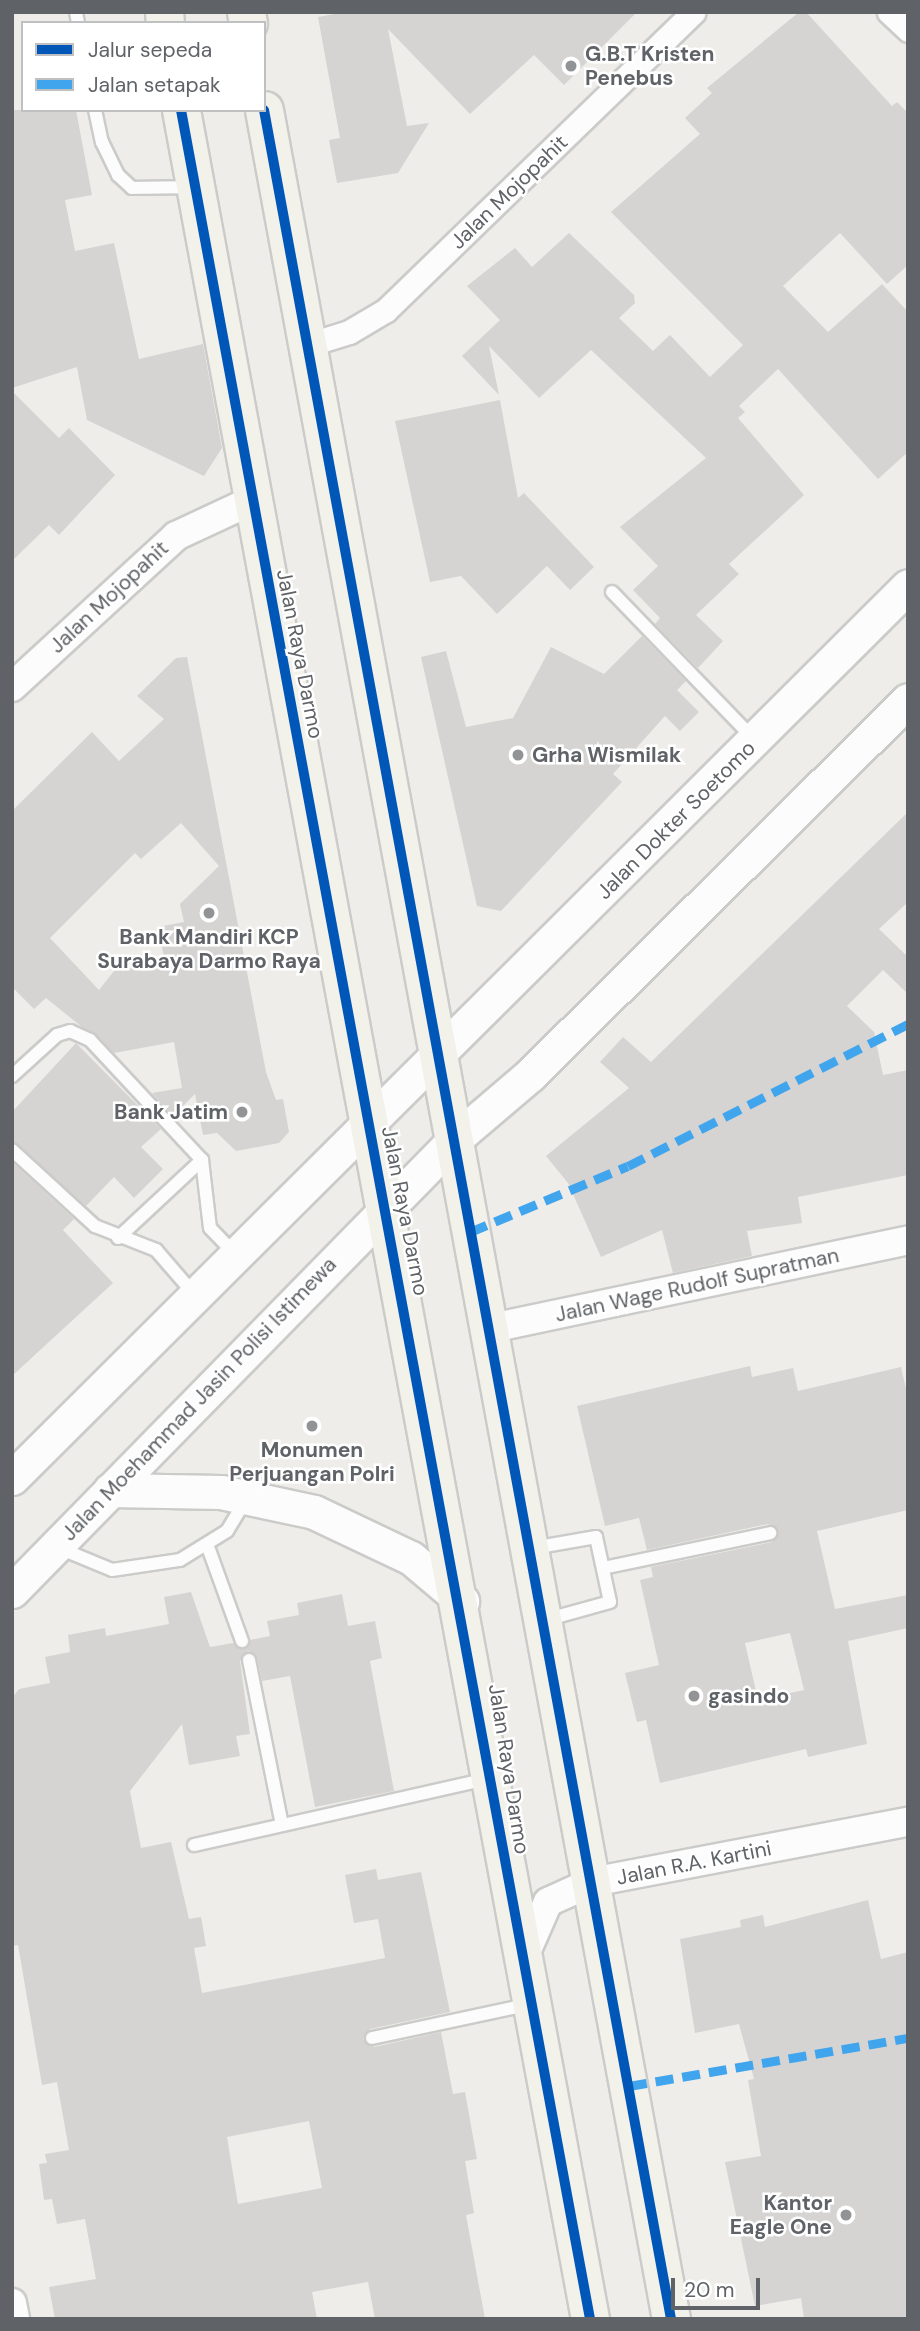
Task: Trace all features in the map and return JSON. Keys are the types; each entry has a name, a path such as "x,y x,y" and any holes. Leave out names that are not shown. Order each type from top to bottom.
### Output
{"main road":[{"name":"Jalan Raya Darmo","path":"181,112 251,501 462,1601 522,1962 590,2319"},
{"path":"264,112 441,1051 487,1329 592,1882 671,2319"},
{"name":"Jalan Dokter Soetomo","path":"369,1121 756,741 908,586"},
{"path":"456,1138 530,1075 908,700"},
{"path":"12,1478 369,1121"},
{"name":"Jalan Moehammad Jasin Polisi Istimewa","path":"12,1591 456,1138"},
{"path":"110,1490 248,1496 366,1532 411,1558 462,1601"}],"street":[{"name":"Jalan Mojopahit","path":"307,345 349,332 386,310 693,12"},
{"path":"889,12 908,30"},
{"name":"Jalan Mojopahit","path":"12,687 176,536 251,501"},
{"name":"Jalan Wage Rudolf Supratman","path":"487,1329 908,1240"},
{"name":"Jalan R.A. Kartini","path":"522,1962 548,1902 592,1882 908,1822"},
{"path":"12,2303 15,2319"}],"lane":[{"path":"96,112 102,142 118,175 132,188 195,187"},
{"path":"612,592 756,741"},
{"path":"12,1076 57,1035 70,1031 90,1040 202,1160 210,1228 235,1254"},
{"path":"12,1150 95,1226 118,1238 156,1250 195,1295"},
{"path":"118,1238 202,1160"},
{"path":"56,1546 112,1570 180,1560 208,1547 227,1531 248,1496"},
{"path":"603,1569 770,1533"},
{"path":"528,1549 594,1536 603,1569 609,1603 541,1621"},
{"path":"208,1547 242,1641"},
{"path":"249,1660 282,1825"},
{"path":"194,1844 491,1778"},
{"path":"372,2038 530,2004"}],"building":[{"path":"345,12 637,12 564,85 534,55 470,114 388,29 407,126 429,123 398,173 337,183 329,140 340,138 318,17"},
{"path":"799,12 806,12 892,106 897,102 908,113 908,265 887,284 840,233 783,286 828,332 882,284 908,312 908,452 878,479 778,369 739,406 745,412 738,418 804,495 729,564 739,574 696,615 723,641 698,668 655,624 660,618 633,590 658,566 620,527 706,458 591,350 539,398 489,346 499,395 462,356 500,320 467,286 515,248 532,267 569,233 634,295 635,303 619,318 653,351 670,335 710,377 743,345 611,212 700,134 685,118 712,93 707,88"},
{"path":"12,110 76,112 92,195 65,200 75,251 114,243 139,359 203,344 222,448 204,476 87,420 77,367 12,388"},
{"path":"12,391 59,438 69,428 115,475 59,535 49,525 12,561"},
{"path":"500,400 518,498 524,493 594,567 570,590 547,566 497,614 461,576 430,582 395,421"},
{"path":"642,636 686,681 677,690 699,712 680,731 665,716 613,774 622,782 501,911 477,906 421,657 446,651 466,727 513,718 551,647 604,674"},
{"path":"187,657 266,1072 276,1100 283,1099 289,1132 279,1143 236,1151 217,1133 203,1135 195,1094 173,1116 152,1093 182,1088 174,1042 114,1053 46,998 34,1009 12,987 12,811 92,732 119,761 164,719 137,696 176,658","holes":["181,823 219,866 180,904 184,922 158,927 165,962 114,971 99,990 50,938 135,853 141,859"]},
{"path":"908,812 908,902 879,929 908,957 908,994 883,970 847,1006 874,1032 883,1075 908,1070 908,1175 798,1197 802,1223 747,1231 752,1256 673,1273 662,1230 601,1257 568,1183 546,1156 629,1088 600,1062 623,1037 651,1062"},
{"path":"76,1043 161,1129 141,1147 163,1169 134,1198 114,1177 86,1206 12,1141 12,1112"},
{"path":"12,1162 74,1219 63,1230 113,1283 12,1376"},
{"path":"750,1366 752,1377 793,1368 798,1391 901,1367 908,1397 908,1510 817,1531 835,1609 908,1595 908,1628 848,1641 867,1744 808,1757 806,1749 660,1783 646,1720 637,1722 625,1673 659,1665 640,1580 653,1577 651,1567 772,1542 778,1531 768,1524 647,1550 639,1518 605,1526 577,1406","holes":["790,1633 804,1690 758,1700 745,1643"]},
{"path":"191,1592 210,1647 233,1643 246,1649 250,1640 270,1636 267,1621 299,1615 297,1603 342,1594 348,1626 375,1621 382,1658 370,1661 394,1791 315,1807 290,1676 262,1681 257,1658 248,1651 240,1661 250,1734 236,1736 240,1756 189,1765 182,1724 130,1791 141,1848 171,1842 189,1919 201,1917 206,1946 194,1948 202,1993 385,1958 378,1919 354,1923 345,1875 376,1869 378,1880 421,1872 450,2012 370,2029 363,2039 374,2047 441,2032 453,2094 465,2092 477,2159 465,2161 474,2213 466,2215 485,2319 375,2319 368,2282 312,2292 317,2319 55,2319 49,2287 96,2279 85,2219 57,2224 52,2199 44,2200 39,2164 47,2163 45,2154 69,2150 57,2082 42,2085 18,1945 12,1946 12,1698 19,1689 50,1683 45,1657 70,1652 68,1635 105,1628 106,1636 169,1624 164,1597","holes":["309,2121 322,2188 238,2204 227,2137"]},
{"path":"868,1900 881,1959 908,1952 908,2319 804,2319 801,2298 755,2306 725,2162 761,2156 748,2080 754,2079 739,2024 695,2033 680,1939 741,1927 740,1920 763,1915 765,1927"}],"marked path":[{"path":"470,1232 628,1166 908,1024"},
{"path":"629,2086 908,2038"}],"cycle path":[{"path":"181,112 590,2319"},
{"path":"264,112 671,2319"}],"place":[{"name":"G.B.T Kristen Penebus","path":"571,66"},
{"name":"Grha Wismilak","path":"518,755"},
{"name":"Bank Mandiri KCP Surabaya Darmo Raya","path":"209,913"},
{"name":"Bank Jatim","path":"242,1112"},
{"name":"Monumen Perjuangan Polri","path":"312,1426"},
{"name":"gasindo","path":"694,1696"},
{"name":"Kantor Eagle One","path":"846,2215"}]}
